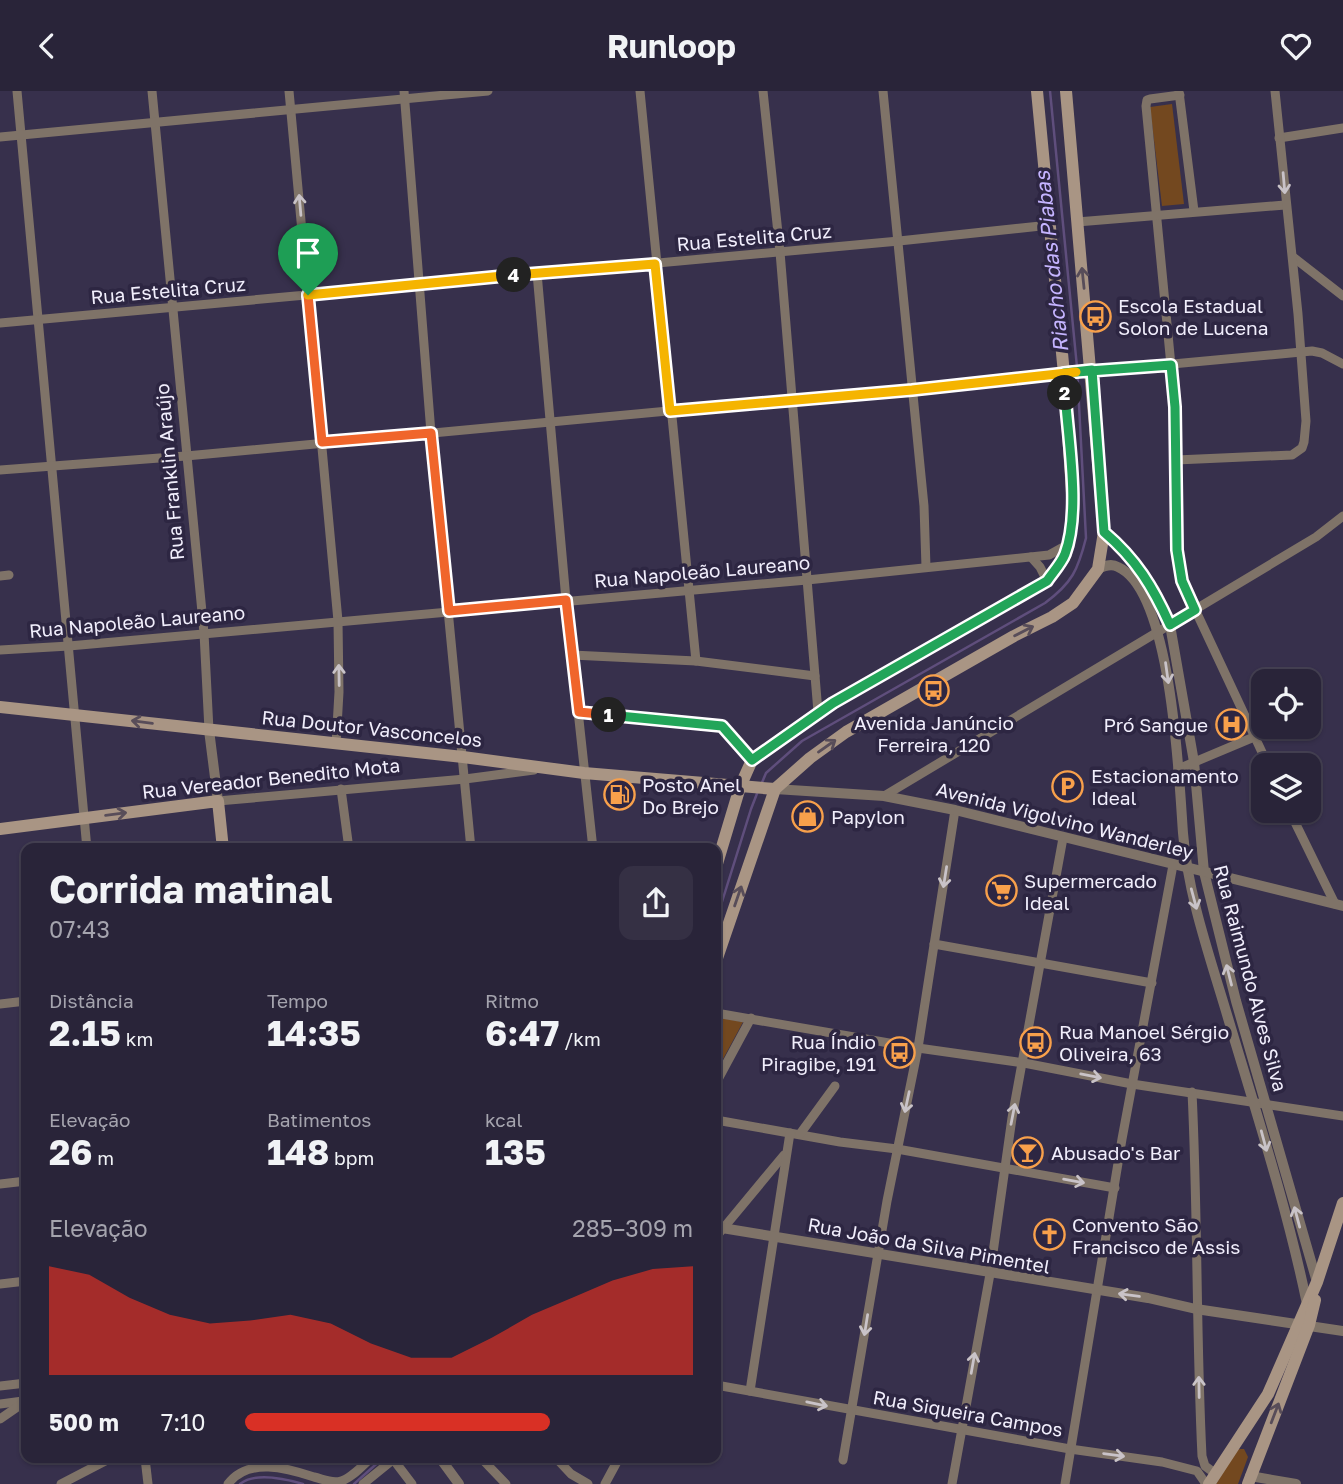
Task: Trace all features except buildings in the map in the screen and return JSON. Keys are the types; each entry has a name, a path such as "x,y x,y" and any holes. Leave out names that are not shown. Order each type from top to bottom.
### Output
{"main road":[{"path":"721,853 752,760 818,712 1047,581 1064,558 1073,506 1064,373 1037,91"},
{"path":"721,946 772,789 846,732 1073,603 1098,569 1104,532 1066,91"},
{"name":"Rua Doutor Vasconcelos","path":"0,706 463,757 584,773 772,789"},
{"name":"Rua Vereador Benedito Mota","path":"0,828 218,801"},
{"name":"Rua Franklin Araújo","path":"218,801 222,843"},
{"path":"1248,1481 1343,1203"},
{"path":"1210,1481 1268,1394 1303,1324 1307,1304 1317,1282"},
{"path":"1237,1444 1247,1446 1255,1462"}],"street":[{"path":"16,91 86,843"},
{"name":"Rua Franklin Araújo","path":"152,91 204,633 209,730 218,801"},
{"path":"289,91 338,621 339,692 335,744"},
{"path":"0,137 405,95 488,91"},
{"path":"640,91 696,661"},
{"path":"763,91 780,252 818,712"},
{"path":"883,91 923,506 926,567"},
{"path":"1176,460 1282,456 1302,448 1306,434 1293,257 1275,91"},
{"path":"1194,211 1179,93 1150,99 1146,103 1171,365 1178,568 1251,731"},
{"path":"405,95 431,433 470,843"},
{"path":"1279,138 1343,128"},
{"path":"1077,222 1286,205"},
{"name":"Rua Estelita Cruz","path":"0,323 655,264 1050,225"},
{"path":"1293,257 1343,296"},
{"path":"537,273 566,600 592,843"},
{"path":"0,470 186,456 1301,352 1322,353 1343,364"},
{"path":"884,796 1316,537 1342,518"},
{"name":"Rua Raimundo Alves Silva","path":"1104,532 1125,550 1155,590 1170,625 1194,762 1203,872 1236,1000 1317,1282"},
{"name":"Rua Napoleão Laureano","path":"0,650 807,580 1049,555 1068,544"},
{"path":"1031,557 1047,581"},
{"name":"Rua Raimundo Alves Silva","path":"1098,569 1108,565 1118,566 1129,576 1143,596 1158,632 1167,673 1186,869 1253,1101 1307,1304"},
{"path":"572,655 696,661 815,676"},
{"path":"579,712 722,726 752,760"},
{"path":"1178,769 1251,738"},
{"name":"Rua Vereador Benedito Mota","path":"218,801 465,779 546,768"},
{"path":"341,789 348,843"},
{"name":"Avenida Vigolvino Wanderley","path":"772,789 884,796 956,810 1339,905"},
{"path":"843,1459 877,1254 918,1048 956,810"},
{"path":"1296,823 1339,905"},
{"path":"952,1484 1063,838"},
{"path":"1065,1484 1132,1084 1173,865"},
{"path":"1206,944 1221,940"},
{"path":"934,944 1152,983"},
{"path":"1224,1004 1236,1000"},
{"path":"0,1004 21,1002"},
{"path":"721,1014 918,1048 1024,1063 1132,1084 1343,1116"},
{"path":"721,1074 751,1018"},
{"path":"750,1391 786,1154 795,1134 835,1086"},
{"path":"1192,1092 1202,1456 1210,1481"},
{"path":"721,1121 1115,1188"},
{"path":"721,1228 786,1154"},
{"path":"0,1184 21,1182"},
{"name":"Rua João da Silva Pimentel","path":"721,1231 774,1237 1148,1298 1196,1309 1343,1331"},
{"path":"1304,1240 1313,1246 1329,1241"},
{"path":"0,1284 21,1282"},
{"path":"0,1386 21,1384"},
{"name":"Rua Siqueira Campos","path":"721,1386 1070,1449 1187,1467 1198,1471 1210,1481"},
{"path":"0,1403 21,1401"},
{"path":"0,1419 21,1404"},
{"path":"61,1484 101,1463"},
{"path":"146,1463 148,1484"},
{"path":"228,1484 234,1477 254,1466 291,1470 339,1482 364,1463"},
{"path":"363,1484 388,1463"},
{"path":"397,1463 412,1484"},
{"path":"444,1463 459,1484"},
{"path":"486,1463 506,1484"},
{"path":"561,1463 571,1474 588,1484"},
{"path":"605,1484 616,1463"},
{"path":"1248,1481 1296,1484"}],"shaded area":[{"path":"1172,104 1184,204 1162,206 1150,107"},
{"path":"721,1018 743,1022 721,1063"},
{"path":"1244,1449 1248,1457 1238,1484 1216,1484 1237,1450"}],"waterway":[{"name":"Riacho das Piabas","path":"761,785 766,773 802,741 1045,603 1062,589 1077,567 1086,538 1077,367 1050,91"},
{"name":"Riacho das Piabas","path":"721,905 758,791"},
{"name":"Riacho das Piabas","path":"354,1484 377,1463"},
{"name":"Riacho das Piabas","path":"240,1484 262,1477 303,1484"}],"place":[{"name":"Escola Estadual Solon de Lucena","path":"1095,316"},
{"name":"Avenida Janúncio Ferreira, 120","path":"934,691"},
{"name":"Pró Sangue","path":"1231,724"},
{"name":"Estacionamento Ideal","path":"1068,786"},
{"name":"Posto Anel Do Brejo","path":"619,795"},
{"name":"Papylon","path":"808,816"},
{"name":"Supermercado Ideal","path":"1001,891"},
{"name":"Rua Manoel Sérgio Oliveira, 63","path":"1036,1042"},
{"name":"Rua Índio Piragibe, 191","path":"899,1052"},
{"name":"Abusado's Bar","path":"1028,1152"},
{"name":"Convento São Francisco de Assis","path":"1049,1235"}],"route":[{"path":"308,295 322,442 431,433 449,611 566,600 579,712 722,726 752,760 818,712 1047,581 1064,558 1073,506 1064,373 1092,370 1104,532 1125,550 1155,590 1170,625 1195,610 1178,568 1175,407 1171,365 1092,370 912,390 670,411 655,264 308,295"}]}
